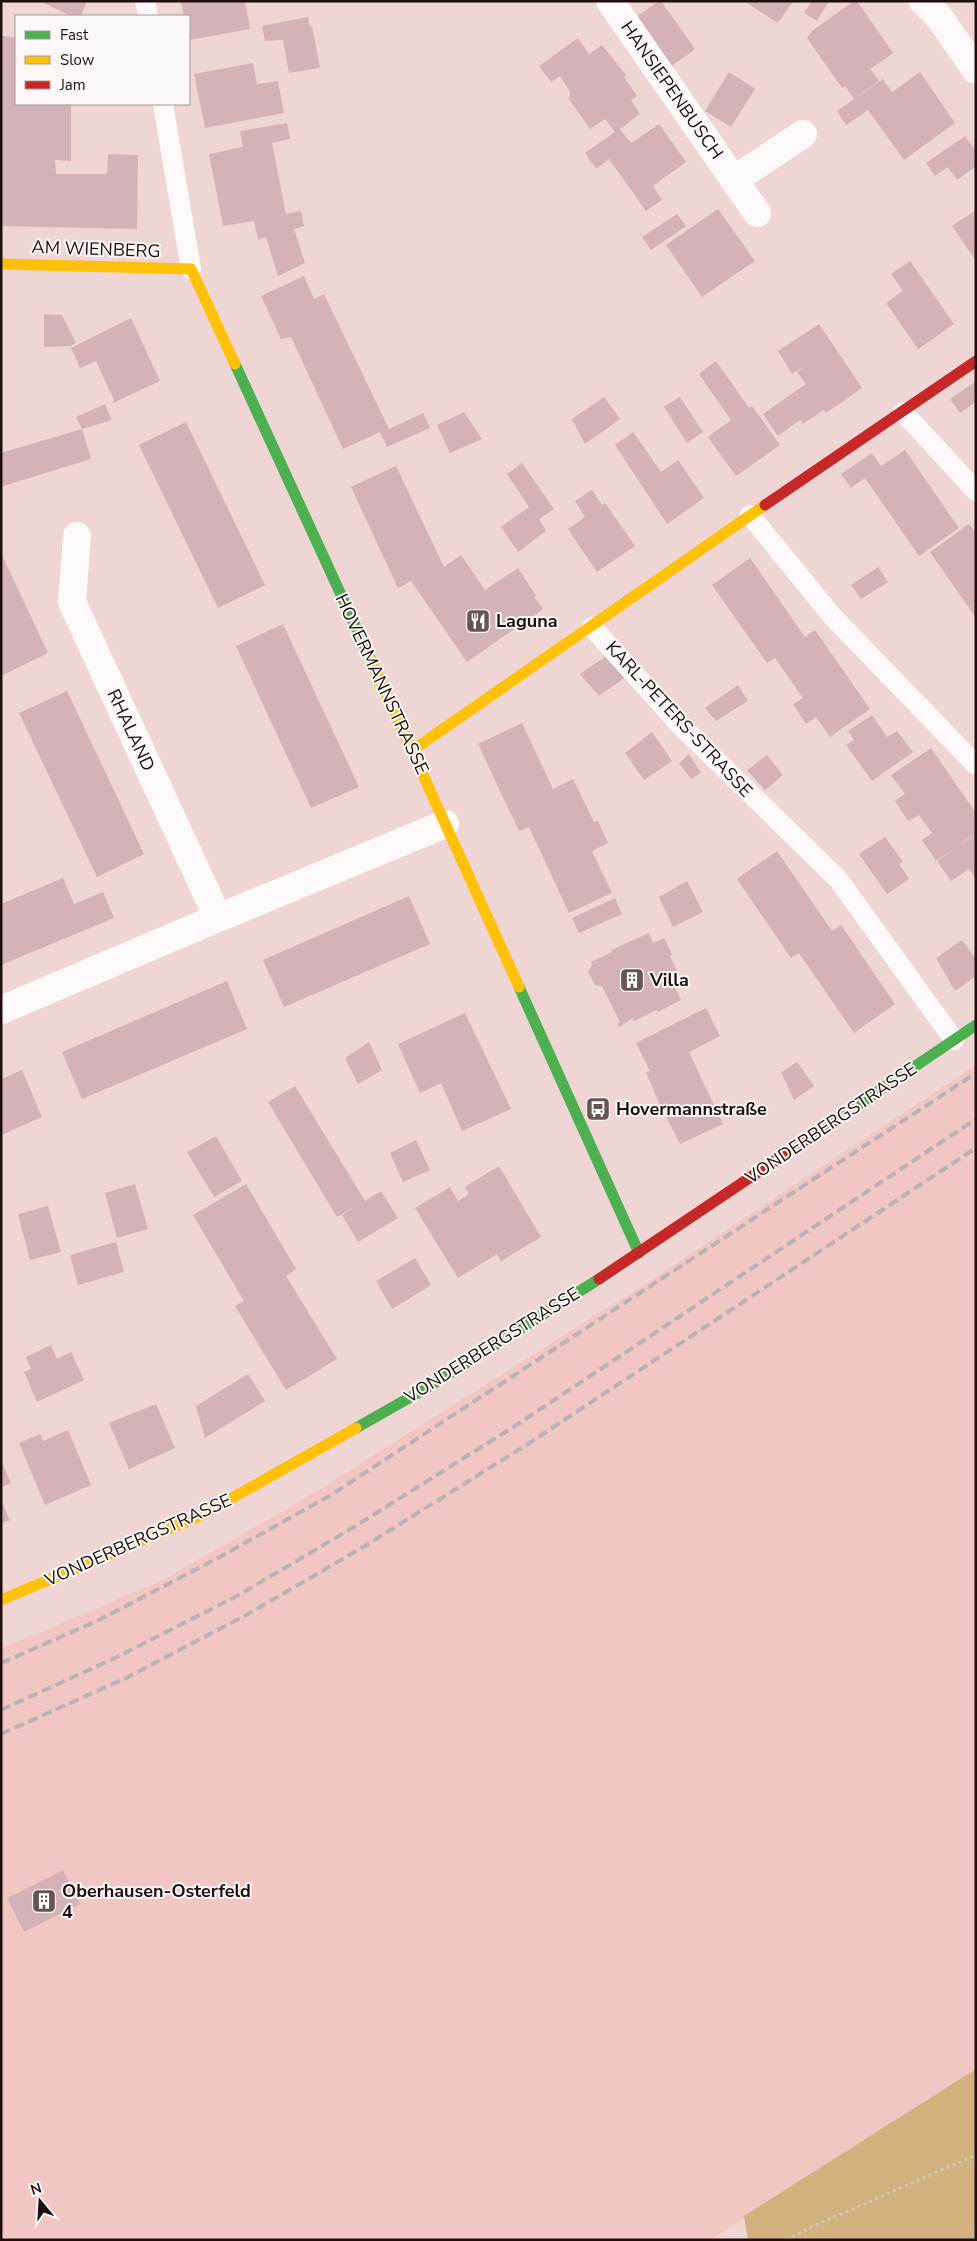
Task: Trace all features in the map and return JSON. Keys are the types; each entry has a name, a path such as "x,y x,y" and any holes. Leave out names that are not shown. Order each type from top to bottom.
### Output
{"street":[{"name":"HANSIEPENBUSCH","path":"610,1 757,212"},
{"path":"923,1 939,17 976,70"},
{"path":"734,180 803,134"},
{"name":"AM WIENBERG","path":"1,264 190,270"},
{"name":"HOVERMANNSTRASSE","path":"190,270 413,750 639,1253"},
{"name":"KARL-PETERS-STRASSE","path":"413,750 750,515 976,361"},
{"name":"RHALAND","path":"77,536 72,602 218,918"},
{"path":"1,1010 445,824"},
{"name":"VONDERBERGSTRASSE","path":"1,1600 202,1515 422,1390 639,1253 976,1025"}],"lane":[{"path":"146,1 148,15"},
{"name":"HOVERMANNSTRASSE","path":"163,105 190,270"},
{"path":"903,412 976,491"},
{"path":"750,515 832,616 976,766"},
{"name":"KARL-PETERS-STRASSE","path":"592,626 682,727 838,879 954,1040"}],"path":[{"path":"786,2240 811,2227 976,2155"}],"shaded area":[{"path":"976,1065 976,2069 710,2240 1,2240 1,1649 161,1581 306,1498 642,1286"},
{"path":"976,2069 976,2240 748,2240 744,2216"}],"building":[{"path":"40,1 87,1 81,15 69,15"},
{"path":"181,1 245,1 250,29 190,40 190,15 184,15"},
{"path":"661,1 695,49 670,67 636,17"},
{"path":"744,1 793,1 778,23"},
{"path":"812,1 829,1 817,21 804,13"},
{"path":"854,1 857,1 893,53 870,69 879,81 854,99 845,86 842,88 807,38 812,31"},
{"path":"308,17 310,27 312,26 320,68 289,73 283,40 265,41 262,26"},
{"path":"1,36 15,37 15,105 71,105 71,161 55,160 56,174 107,174 108,154 138,155 137,229 1,226"},
{"path":"578,38 589,54 602,45 626,75 624,77 637,96 631,100 640,114 620,129 631,143 659,124 686,162 653,186 662,200 646,211 609,159 596,169 585,153 615,132 605,119 590,129 569,99 570,92 560,76 551,82 539,66"},
{"path":"253,63 257,84 278,81 284,113 205,128 194,74"},
{"path":"729,72 755,89 731,127 705,111"},
{"path":"920,72 955,123 904,160 868,110 846,125 837,111 883,79 892,92"},
{"path":"287,123 290,139 272,143 286,214 301,211 304,226 294,229 305,263 278,276 266,237 258,240 254,221 223,226 209,154 243,147 240,131"},
{"path":"965,136 976,151 976,166 957,180 948,167 935,176 926,163"},
{"path":"718,209 755,261 702,297 666,245"},
{"path":"976,210 976,257 974,258 952,226"},
{"path":"677,214 686,226 651,250 642,237"},
{"path":"910,261 954,324 918,349 886,303 903,291 891,274"},
{"path":"304,276 314,299 324,294 389,429 423,413 430,428 387,447 380,432 343,449 291,337 281,339 261,296"},
{"path":"44,314 62,315 76,343 71,346 44,347"},
{"path":"131,318 160,381 113,403 114,400 96,361 80,368 71,348"},
{"path":"819,324 862,388 826,413 824,410 803,424 800,420 778,436 763,414 806,384 797,372 804,366 792,374 778,351"},
{"path":"716,361 749,408 752,406 780,445 736,476 708,437 731,420 699,374"},
{"path":"976,381 976,402 960,413 950,399"},
{"path":"604,397 620,419 585,444 572,419"},
{"path":"680,397 703,432 687,443 664,407"},
{"path":"105,404 112,420 82,429 76,417"},
{"path":"464,412 482,439 450,453 437,425"},
{"path":"186,422 265,585 218,608 139,445"},
{"path":"82,429 91,459 3,486 1,479 1,453"},
{"path":"633,432 661,472 678,460 704,498 667,524 615,445"},
{"path":"905,450 959,528 919,556 865,478 851,488 841,474 872,453 881,466"},
{"path":"522,463 554,509 539,519 546,531 518,552 501,527 529,507 507,474"},
{"path":"396,466 444,567 461,555 485,590 518,568 543,609 467,662 411,581 398,588 351,487"},
{"path":"592,490 602,505 605,503 635,546 597,572 568,529 585,517 575,501"},
{"path":"969,524 976,533 976,618 930,552"},
{"path":"1,553 48,653 3,675 1,672"},
{"path":"750,558 805,637 815,630 870,709 830,737 816,717 806,724 793,704 803,698 775,658 767,663 712,585"},
{"path":"878,567 888,582 861,599 851,585"},
{"path":"283,624 359,787 311,808 236,646"},
{"path":"608,655 626,677 599,696 580,674"},
{"path":"738,685 748,701 716,721 705,708"},
{"path":"67,691 144,854 97,877 19,713"},
{"path":"872,715 887,737 897,731 913,752 872,781 846,745 854,740 848,731"},
{"path":"522,723 553,789 573,779 594,822 598,821 608,843 592,851 612,893 569,913 529,827 519,831 478,744"},
{"path":"652,732 672,761 644,780 625,753"},
{"path":"931,748 976,813 976,833 957,846 976,834 976,879 969,869 951,881 937,861 954,849 935,861 922,840 932,833 919,815 908,821 895,801 905,794 891,775"},
{"path":"689,754 701,773 691,779 679,763"},
{"path":"767,755 783,775 765,790 747,770"},
{"path":"885,837 903,862 899,864 909,879 887,894 859,854"},
{"path":"777,851 832,931 841,925 895,1004 854,1033 799,953 791,958 737,879"},
{"path":"63,878 74,904 103,892 114,918 1,965 1,904"},
{"path":"687,881 703,912 673,927 659,897"},
{"path":"409,896 430,944 284,1007 263,960"},
{"path":"615,898 622,914 579,933 572,918"},
{"name":"Villa","path":"649,933 653,943 664,938 672,954 670,956 677,971 669,975 681,1000 658,1012 657,1010 634,1021 633,1018 619,1027 617,1023 620,1022 602,986 595,985 588,972 592,965 591,962 612,952 611,950"},
{"path":"962,940 976,959 976,976 955,991 936,958"},
{"path":"227,981 247,1029 82,1099 62,1052"},
{"path":"706,1008 720,1036 689,1052 723,1124 680,1144 659,1103 646,1072 650,1071 636,1043"},
{"path":"465,1013 511,1109 462,1131 441,1083 420,1093 398,1044"},
{"path":"369,1042 382,1070 358,1084 345,1058"},
{"path":"797,1062 814,1086 794,1100 781,1072"},
{"path":"22,1070 42,1117 1,1135 1,1079"},
{"path":"295,1086 365,1201 381,1191 398,1218 358,1242 342,1215 357,1205 337,1217 268,1102"},
{"path":"216,1136 242,1181 214,1197 187,1152"},
{"path":"416,1140 430,1170 403,1182 390,1153"},
{"path":"499,1166 541,1237 501,1261 497,1254 458,1278 415,1208 450,1187 458,1201 469,1194 465,1187"},
{"path":"135,1184 148,1229 117,1238 105,1193"},
{"path":"246,1184 296,1269 286,1276 337,1359 286,1390 235,1306 244,1301 193,1215"},
{"path":"48,1206 61,1252 30,1260 18,1214"},
{"path":"116,1242 124,1272 78,1285 70,1255"},
{"path":"415,1258 431,1285 392,1309 376,1281"},
{"path":"51,1345 57,1359 71,1352 84,1380 37,1402 24,1372 31,1369 26,1357"},
{"path":"248,1374 265,1401 205,1438 196,1406"},
{"path":"156,1404 175,1448 129,1469 109,1423"},
{"path":"68,1430 91,1485 45,1505 19,1443 40,1434 43,1441"},
{"path":"1,1461 11,1483 1,1487"},
{"path":"1,1501 10,1520 1,1523"},
{"name":"Oberhausen-Osterfeld 4","path":"63,1870 80,1904 24,1932 7,1898"}],"railway":[{"path":"1,1663 97,1621 216,1559 331,1495 976,1073"},
{"path":"1,1710 115,1658 237,1596 354,1527 518,1424 976,1119"},
{"path":"1,1734 126,1678 248,1614 365,1546 528,1444 976,1148"}],"traffic: fast":[{"path":"235,364 371,660"},
{"path":"519,987 639,1253"},
{"path":"834,1121 976,1025"},
{"path":"356,1428 423,1390 599,1279"}],"traffic: slow":[{"path":"1,264 191,269 235,364"},
{"path":"413,750 765,505"},
{"path":"371,660 519,987"},
{"path":"1,1600 202,1515 356,1428"}],"traffic: jam":[{"path":"765,505 976,361"},
{"path":"599,1279 834,1121"}],"place":[{"name":"Laguna","path":"478,621"},
{"name":"Villa","path":"632,980"},
{"name":"Hovermannstraße","path":"598,1109"},
{"name":"Oberhausen-Osterfeld 4","path":"44,1901"}]}
